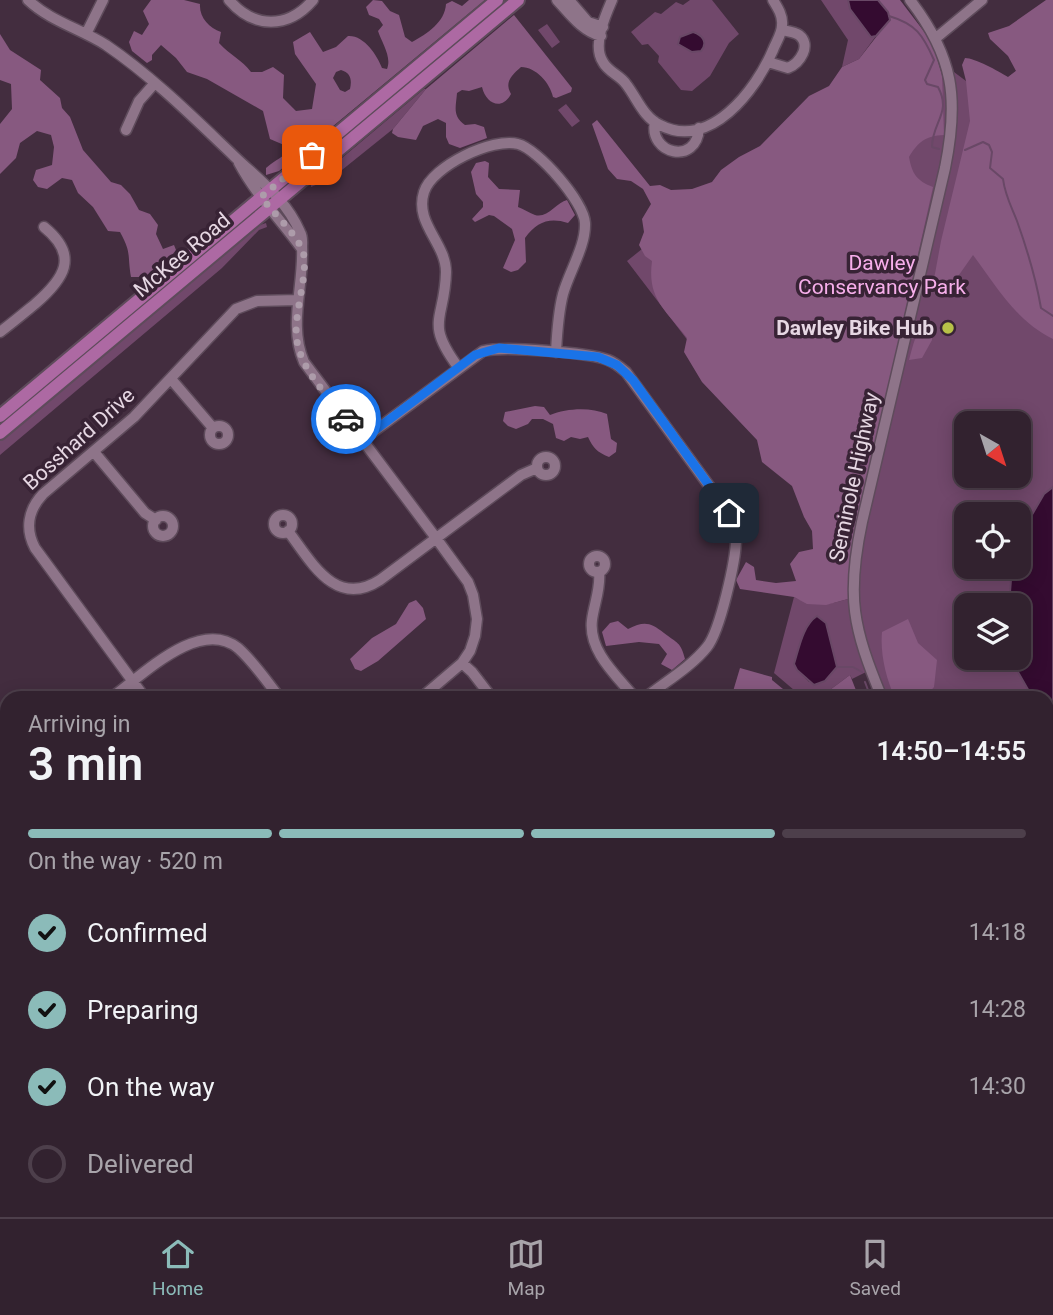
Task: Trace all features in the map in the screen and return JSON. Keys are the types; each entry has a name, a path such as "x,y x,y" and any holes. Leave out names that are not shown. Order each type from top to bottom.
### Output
{"main road":[{"name":"McKee Road","path":"0,433 497,0"},
{"name":"McKee Road","path":"0,416 518,0"}],"street":[{"path":"28,0 53,18 106,45 206,128 236,158 270,199 302,250 296,333 304,362 468,582 476,607 475,636 462,663 429,691"},
{"path":"86,34 103,0"},
{"path":"229,0 250,18 275,22 301,13 313,0"},
{"path":"556,0 592,33 602,31"},
{"path":"569,0 588,22 602,31"},
{"path":"612,0 599,51 603,62 625,82 641,107 655,122 676,130 699,128 717,122 733,109 761,74 782,30 781,15 774,0"},
{"name":"Seminole Highway","path":"879,691 856,626 852,583 856,551 952,135 951,88 936,38 910,0"},
{"path":"936,38 982,0"},
{"path":"768,62 788,68 802,56 804,46 801,37 782,30"},
{"path":"126,130 139,101 154,84"},
{"path":"655,122 653,132 656,139 670,150 686,151 693,147 698,141 699,128"},
{"path":"458,367 443,345 438,330 446,270 442,254 424,218 422,195 430,179 440,170 488,146 503,142 520,144 537,155 575,199 584,217 583,238 561,304 556,352"},
{"path":"0,332 53,288 63,272 65,258 62,248 52,233 44,227"},
{"name":"Bosshard Drive","path":"140,691 35,548 30,537 30,516 38,500 126,425 236,309 257,301 298,300"},
{"path":"362,440 475,355 491,349 556,352 606,359 626,372 723,505 734,526 735,552 716,633 701,653 654,691"},
{"path":"171,379 213,428"},
{"path":"94,452 145,513 156,520"},
{"path":"288,531 326,579 347,589 363,588 372,585 521,475 537,468"},
{"path":"599,572 600,580 592,620 594,643 603,659 629,691"},
{"path":"121,691 182,646 198,639 210,638 236,647 274,691"},
{"path":"462,663 487,691"}],"green space":[{"path":"151,0 184,0 200,4 206,21 221,32 219,43 251,72 262,72 273,67 284,75 283,98 296,111 312,109 316,84 295,54 293,42 310,32 323,52 336,47 348,36 359,39 373,52 382,68 387,69 387,55 378,31 383,25 379,19 369,15 366,7 373,0 382,1 390,11 399,15 405,37 412,42 439,22 446,4 452,1 462,6 469,0 485,0 279,171 266,175 266,168 291,148 270,139 263,111 207,79 187,72 161,45 152,55 152,60 147,63 132,51 129,42 134,31 142,35 149,24 143,11","holes":["344,71 349,75 351,83 350,89 345,92 340,90 333,78 336,72"]},
{"path":"690,0 712,0 739,34 729,43 710,76 692,91 681,90 658,62 659,56 648,44 642,45 631,32 655,12 661,14 676,2 683,5"},
{"path":"821,0 848,0 850,9 871,37 876,36 859,59 842,67 848,40"},
{"path":"878,0 900,0 932,42 942,75 944,135 923,141 909,157 916,176 933,187 851,554 848,599 826,605 807,604 794,597 740,589 736,580 746,562 754,567 756,580 776,583 796,581 790,564 799,552 813,549 812,531 792,486 762,462 757,440 702,382 684,352 687,338 659,303 652,285 652,261 645,256 639,245 644,232 642,219 651,204 643,189 631,181 617,179 608,169 592,124 597,120 650,186 660,185 671,190 692,189 712,182 721,170 760,146 809,96 829,86 842,67 859,59 880,32 888,12"},
{"path":"1046,0 1053,0 1053,339 1040,332 1018,313 973,255 947,292 942,295 935,294 932,290 970,121 962,65 965,58 980,62 1008,77 1016,71 1008,56 990,39 988,33 1009,26"},
{"path":"514,15 572,88 571,92 553,97 542,77 521,67 510,79 508,86 511,94 499,104 487,98 482,87 457,93 458,118 465,125 484,127 487,138 460,148 449,144 446,123 438,119 423,126 416,140 398,137 392,133 426,89"},
{"path":"547,24 560,42 552,48 538,30"},
{"path":"0,34 10,50 41,70 40,80 60,98 62,108 70,117 83,150 111,182 121,185 130,194 139,210 150,214 158,225 156,234 163,249 174,245 176,250 173,254 144,277 131,277 128,250 120,232 108,231 93,207 78,193 72,180 62,178 47,189 38,187 33,180 36,170 52,165 54,147 51,135 37,131 20,143 16,158 0,174 0,124 12,109 11,84 0,80"},
{"name":"Dawley Conservancy Park","path":"1053,41 1053,691 884,691 868,646 861,612 861,556 851,554 627,261 677,221 932,42 942,75 954,72 966,81 981,99"},
{"path":"424,89 393,129 332,178 311,187 311,184"},
{"path":"566,104 580,121 572,127 558,110"},
{"path":"476,163 489,163 488,177 499,189 520,190 518,207 539,216 567,200 575,215 568,223 549,221 534,228 525,238 526,262 518,270 511,272 503,268 515,240 512,229 494,216 489,215 475,222 472,219 483,207 483,202 476,194 471,172"},
{"path":"266,223 267,227 259,230 222,268 0,455 0,439 260,225"},
{"path":"925,323 932,326 932,340 922,358 909,360 917,335"},
{"path":"535,406 544,407 550,415 579,409 607,414 611,439 617,443 616,452 609,457 601,453 588,437 571,437 564,441 556,438 553,424 543,419 532,419 528,424 516,429 503,421 505,412"},
{"path":"794,597 821,604 848,599 866,672 852,679 850,675 828,691 795,691 774,673","holes":["826,624 837,667 809,682 797,670"]},
{"path":"416,600 423,608 426,619 378,661 361,671 355,669 350,659 372,638 396,624 409,603"},
{"path":"908,619 918,643 937,660 934,687 930,691 892,691 883,657 882,632"},
{"path":"618,621 628,629 643,624 655,627 678,643 685,659 672,670 661,664 667,654 659,644 639,642 606,646 602,632 610,623"},
{"path":"740,668 772,677 785,691 733,691"},
{"path":"850,675 856,691 828,691"}],"shaded area":[{"path":"848,0 878,0 888,12 890,20 876,36 871,37 850,9"},
{"path":"693,32 703,40 701,51 692,52 678,44 680,37"},
{"path":"1053,487 1053,691 1029,691 1017,670 1031,670 1031,593 1010,593 1011,579 1031,579 1031,516 1044,494"},
{"path":"817,616 826,623 837,667 825,681 814,685 794,664 805,631"}],"waterway":[{"path":"889,16 912,27 926,44 934,60 925,80 927,84 938,87 942,96 942,111 932,147 939,149"},
{"path":"965,150 983,142 989,145 992,152 990,168 1003,179 1028,253 1041,308 1053,316"},
{"path":"837,667 853,667 862,672"},
{"path":"865,682 868,691"}],"way so far":[{"path":"312,155 261,197 302,250 303,264 295,328 297,344 306,367 346,419"}],"place":[{"name":"Dawley Bike Hub","path":"948,328"}],"route":[{"path":"346,419 362,440 475,355 491,349 556,352 606,359 622,368 633,380 729,513"}]}
